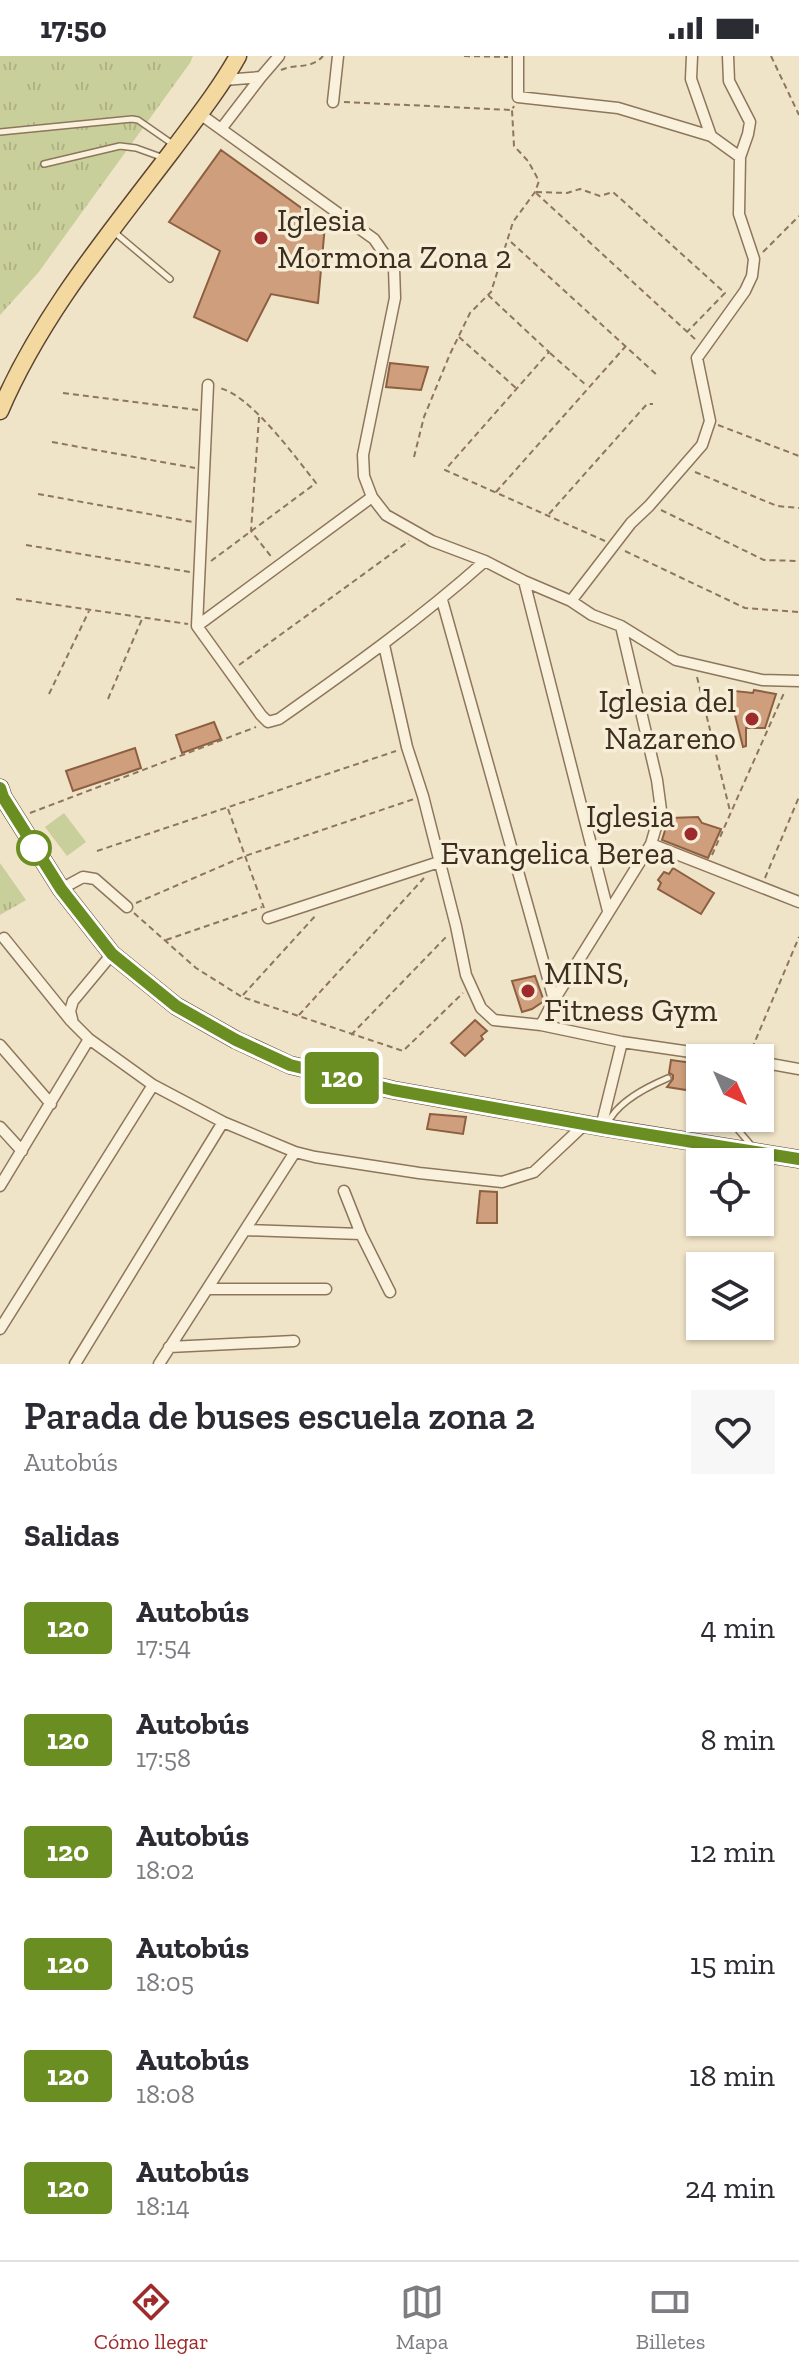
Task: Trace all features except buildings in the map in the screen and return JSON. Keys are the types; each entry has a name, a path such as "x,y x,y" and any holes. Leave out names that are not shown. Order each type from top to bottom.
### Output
{"main road":[{"path":"0,411 52,311 200,114 238,56"},
{"path":"0,788 61,889 112,954 176,1006 236,1040 290,1065 393,1090 726,1148"},
{"path":"774,1156 799,1159"}],"street":[{"path":"221,129 279,56"},
{"path":"333,102 338,56"},
{"path":"692,56 691,79 711,136"},
{"path":"571,601 631,523 702,445 710,421 697,358 745,291 752,276 754,259 739,214 740,157 750,122 729,81 728,56"},
{"path":"518,57 518,97 618,108 711,136 740,157"},
{"path":"224,80 261,77"},
{"path":"200,114 374,239 394,268 395,298 363,455 364,476 372,497 386,515 432,541 485,561 571,601 592,615 621,626 676,660 762,680 794,681"},
{"path":"208,385 197,626 268,722 279,719 384,645 442,600 485,561"},
{"path":"197,626 372,497"},
{"path":"524,581 608,911"},
{"path":"442,600 554,1000"},
{"path":"541,1025 651,844 661,810 657,780 621,626"},
{"path":"384,645 466,975 481,1008 494,1020 541,1025 686,1051"},
{"path":"651,844 799,902"},
{"path":"268,918 439,862"},
{"path":"61,889 83,877 95,879 127,907"},
{"path":"4,938 89,1039 153,1085 223,1122 295,1152 419,1173 502,1182 534,1172 584,1125"},
{"path":"73,1023 70,1011 73,1001 112,954"},
{"path":"0,1186 89,1039"},
{"path":"604,1128 622,1042"},
{"path":"0,1045 51,1104"},
{"path":"774,1065 799,1069"},
{"path":"0,1329 153,1085"},
{"path":"75,1364 223,1122"},
{"path":"0,1127 22,1151"},
{"path":"159,1364 295,1152"},
{"path":"344,1191 390,1292"},
{"path":"245,1230 361,1234"},
{"path":"207,1289 326,1289"},
{"path":"169,1347 294,1341"}],"lane":[{"path":"0,132 132,119 138,120 170,153"},
{"path":"44,164 120,146 170,153"},
{"path":"112,231 170,279"},
{"path":"604,1128 611,1117 633,1097 668,1078"},
{"path":"739,1132 752,1148"}],"path":[{"path":"261,77 287,67 304,68 323,56"},
{"path":"464,56 518,57"},
{"path":"771,56 799,115"},
{"path":"414,457 424,417 459,337 470,313 491,292 513,222 535,192 539,181 528,161 514,146 512,110 518,97"},
{"path":"333,102 512,110"},
{"path":"535,192 567,193 580,189 600,196 613,192 725,293 687,332"},
{"path":"535,192 705,349"},
{"path":"754,259 799,216"},
{"path":"509,240 658,376"},
{"path":"488,295 589,388"},
{"path":"459,337 517,389"},
{"path":"496,492 626,347"},
{"path":"549,352 445,470 745,608 799,612"},
{"path":"26,545 200,571 316,483 259,415 227,389 208,385"},
{"path":"63,393 207,412"},
{"path":"548,515 647,404 653,404"},
{"path":"259,415 251,531 279,566"},
{"path":"710,421 799,456"},
{"path":"52,442 204,469"},
{"path":"683,467 777,506 799,508"},
{"path":"38,494 202,523"},
{"path":"649,506 764,560 799,561"},
{"path":"229,672 419,534"},
{"path":"16,599 197,626"},
{"path":"49,694 89,610"},
{"path":"108,699 142,618"},
{"path":"694,664 730,814"},
{"path":"708,865 794,681"},
{"path":"16,818 268,722"},
{"path":"97,851 407,747"},
{"path":"423,796 245,856 127,907 196,968 242,997 403,1051 471,985"},
{"path":"761,887 799,797"},
{"path":"227,808 268,918"},
{"path":"297,1016 439,862"},
{"path":"242,997 331,899"},
{"path":"165,941 263,907"},
{"path":"351,1035 456,926"},
{"path":"754,1044 799,937"}],"green space":[{"path":"0,56 193,56 38,273 0,315"},
{"path":"64,813 86,842 67,856 45,827"},
{"path":"0,863 26,900 0,915"}],"bus line":[{"name":"120","path":"0,788 61,889 112,954 176,1006 236,1040 290,1065 393,1090 799,1159"}],"place":[{"name":"Iglesia Mormona Zona 2","path":"261,238"},
{"name":"Iglesia del Nazareno","path":"752,719"},
{"name":"Iglesia Evangelica Berea","path":"691,834"},
{"name":"MINS, Fitness Gym","path":"528,991"}]}
